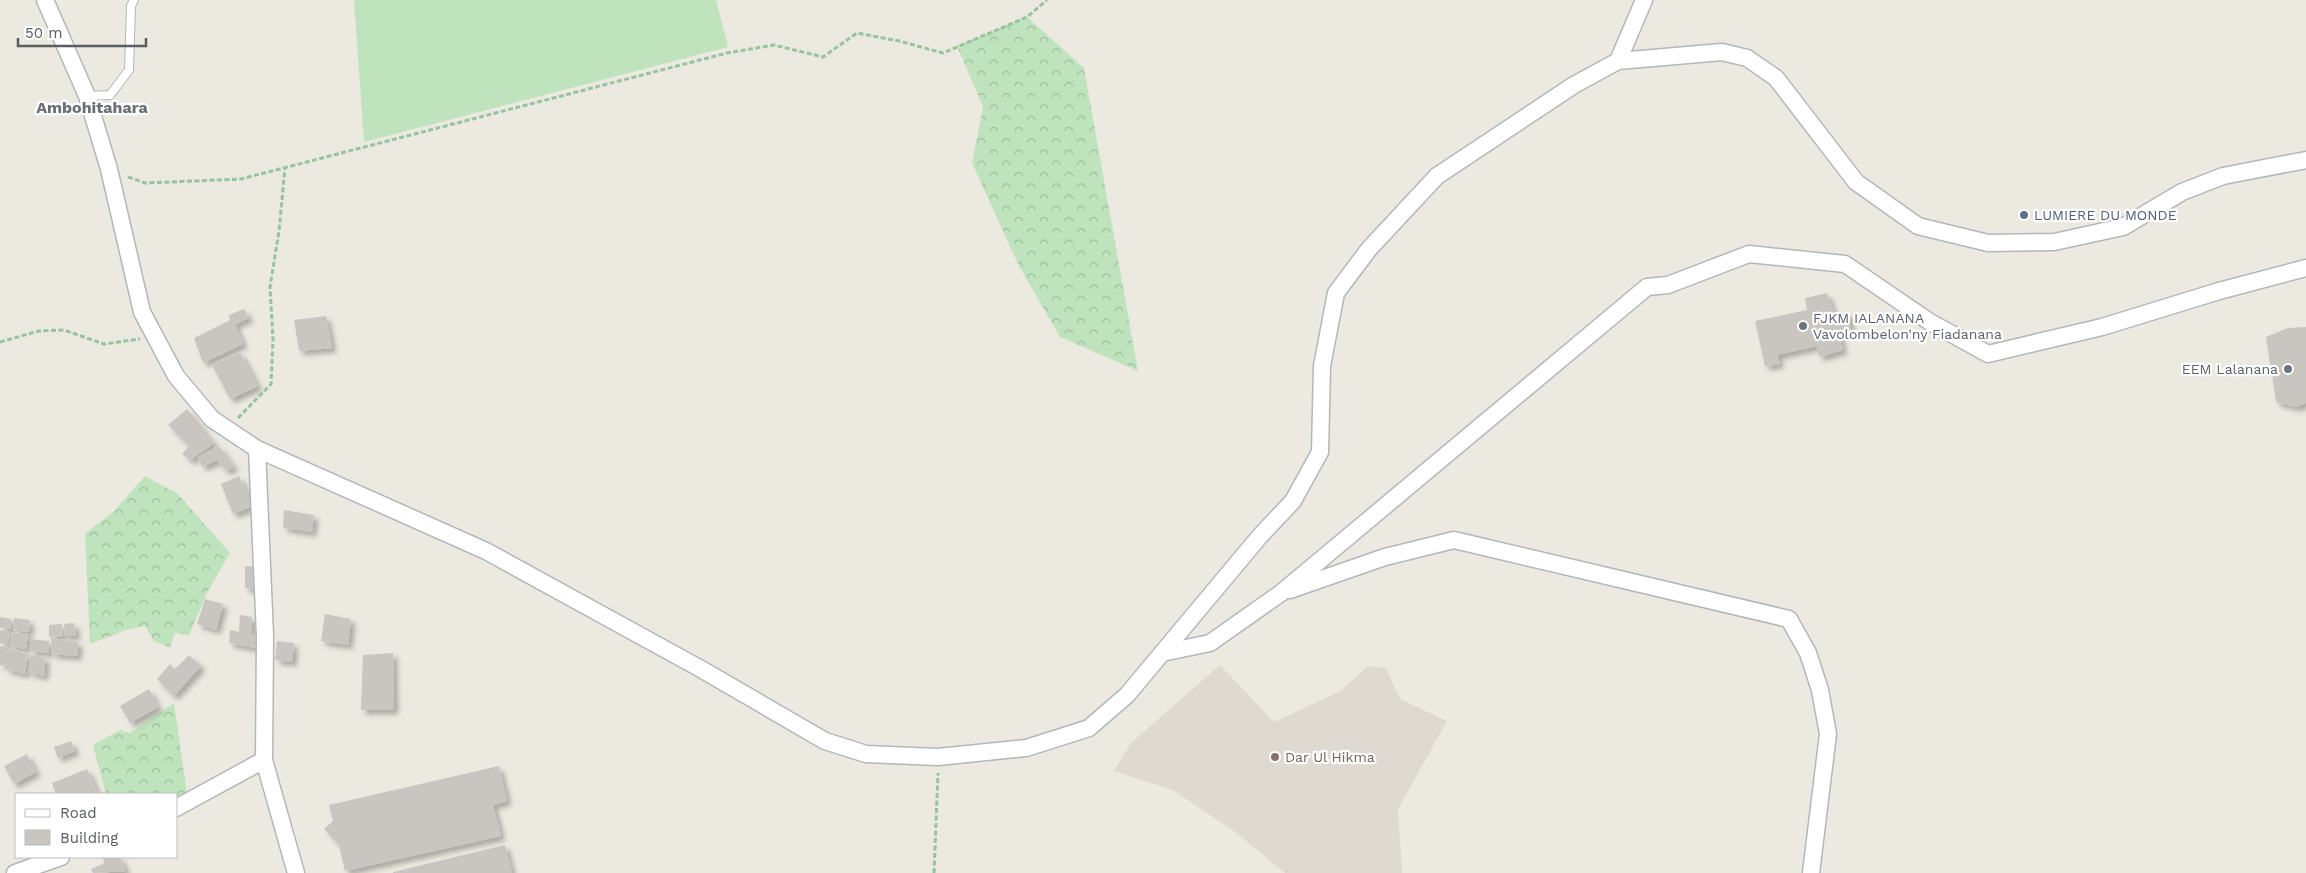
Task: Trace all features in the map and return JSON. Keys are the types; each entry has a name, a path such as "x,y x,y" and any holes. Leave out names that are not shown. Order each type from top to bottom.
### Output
{"street":[{"path":"45,0 87,96 109,169 142,312 176,376 212,419 257,449 486,551 825,741 866,754 938,757 1026,748 1089,728 1126,695 1260,536 1293,501 1320,452 1322,366 1336,293 1370,248 1437,176 1574,85 1618,61 1722,52 1747,58 1776,78 1856,182 1918,226 1988,243 2054,242 2123,227 2182,192 2223,176 2306,160"},
{"path":"1618,61 1644,0"},
{"path":"1162,652 1210,643 1281,593 1647,286 1668,285 1749,254 1845,264 1930,322 1988,354 2102,327 2219,291 2306,268"},
{"path":"257,449 265,636 264,760 296,873"},
{"path":"1281,593 1385,557 1454,540 1789,619 1808,653 1820,690 1828,734 1811,873"},
{"path":"178,807 264,760"},
{"path":"15,873 60,863"}],"lane":[{"path":"87,96 110,95 128,70 131,6 134,0"}],"path":[{"path":"109,169 145,183 241,179 727,53 774,45 823,57 858,33 899,41 943,53 1027,17 1047,0"},
{"path":"227,429 271,384 273,340 270,288 279,231 285,168"},
{"path":"0,342 39,331 55,330 64,330 104,344 154,336"},
{"path":"934,873 938,757"}],"shaded area":[{"name":"Dar Ul Hikma","path":"1220,665 1274,722 1341,691 1368,666 1386,668 1400,699 1447,721 1398,809 1402,873 1285,873 1234,831 1173,790 1114,771 1131,743"}],"green space":[{"path":"354,0 716,0 728,47 364,142"},
{"path":"1027,17 1084,68 1138,371 1060,337 1019,266 972,163 983,107 957,46"},
{"path":"145,476 178,494 230,553 207,593 189,635 175,633 170,648 154,641 145,626 126,630 90,644 85,534 114,511"},
{"path":"174,703 187,794 178,798 178,793 106,793 93,745 120,730 130,733"}],"building":[{"name":"FJKM IALANANA Vavolombelon'ny Fiadanana","path":"1827,293 1835,315 1848,312 1851,331 1839,333 1843,350 1819,357 1817,346 1777,355 1780,364 1765,366 1755,321 1807,310 1805,298"},
{"path":"244,309 249,318 235,324 243,344 203,363 194,338 230,320 229,315"},
{"path":"326,316 332,348 299,351 294,320"},
{"name":"EEM Lalanana","path":"2306,327 2306,403 2296,407 2276,402 2266,337 2288,328"},
{"path":"240,352 258,386 230,399 212,365"},
{"path":"187,409 214,443 191,460 182,454 189,446 168,425"},
{"path":"219,446 234,466 226,471 217,460 202,467 198,457"},
{"path":"239,476 253,506 233,514 221,484"},
{"path":"284,510 314,515 312,532 283,528"},
{"path":"245,566 257,567 258,590 245,588"},
{"path":"205,599 223,604 216,630 197,624"},
{"path":"325,614 351,619 348,645 321,641"},
{"path":"240,615 252,617 251,634 257,636 256,648 229,643 230,630 239,632"},
{"path":"0,617 11,619 11,629 0,628"},
{"path":"14,618 30,620 29,632 13,630"},
{"path":"74,623 76,636 65,636 64,624"},
{"path":"62,624 63,636 49,637 49,625"},
{"path":"0,630 9,632 8,645 0,643"},
{"path":"13,632 28,634 26,649 10,646"},
{"path":"51,638 78,642 77,656 52,654"},
{"path":"30,639 49,641 49,653 30,651"},
{"path":"277,641 294,643 292,662 275,660"},
{"path":"0,646 8,648 5,666 0,665"},
{"path":"9,649 28,654 25,674 6,669"},
{"path":"393,653 394,710 361,710 363,655"},
{"path":"31,655 45,658 44,676 28,672"},
{"path":"189,655 201,666 174,696 157,679 170,664 175,669"},
{"path":"149,689 158,707 130,723 120,706"},
{"path":"71,741 75,751 58,758 54,747"},
{"path":"27,754 36,772 14,784 4,766"},
{"path":"499,766 507,801 493,805 501,836 345,871 339,845 324,829 333,821 329,805"},
{"path":"87,769 98,793 56,793 52,783"},
{"path":"505,845 512,873 393,873 393,872"},
{"path":"102,858 120,858 126,871 93,873 91,869 105,863"}],"place":[{"name":"LUMIERE DU MONDE","path":"2024,215"},
{"name":"FJKM IALANANA Vavolombelon'ny Fiadanana","path":"1803,326"},
{"name":"EEM Lalanana","path":"2288,369"},
{"name":"Dar Ul Hikma","path":"1275,757"}],"district":[{"name":"Ambohitahara","path":"92,107"}]}
